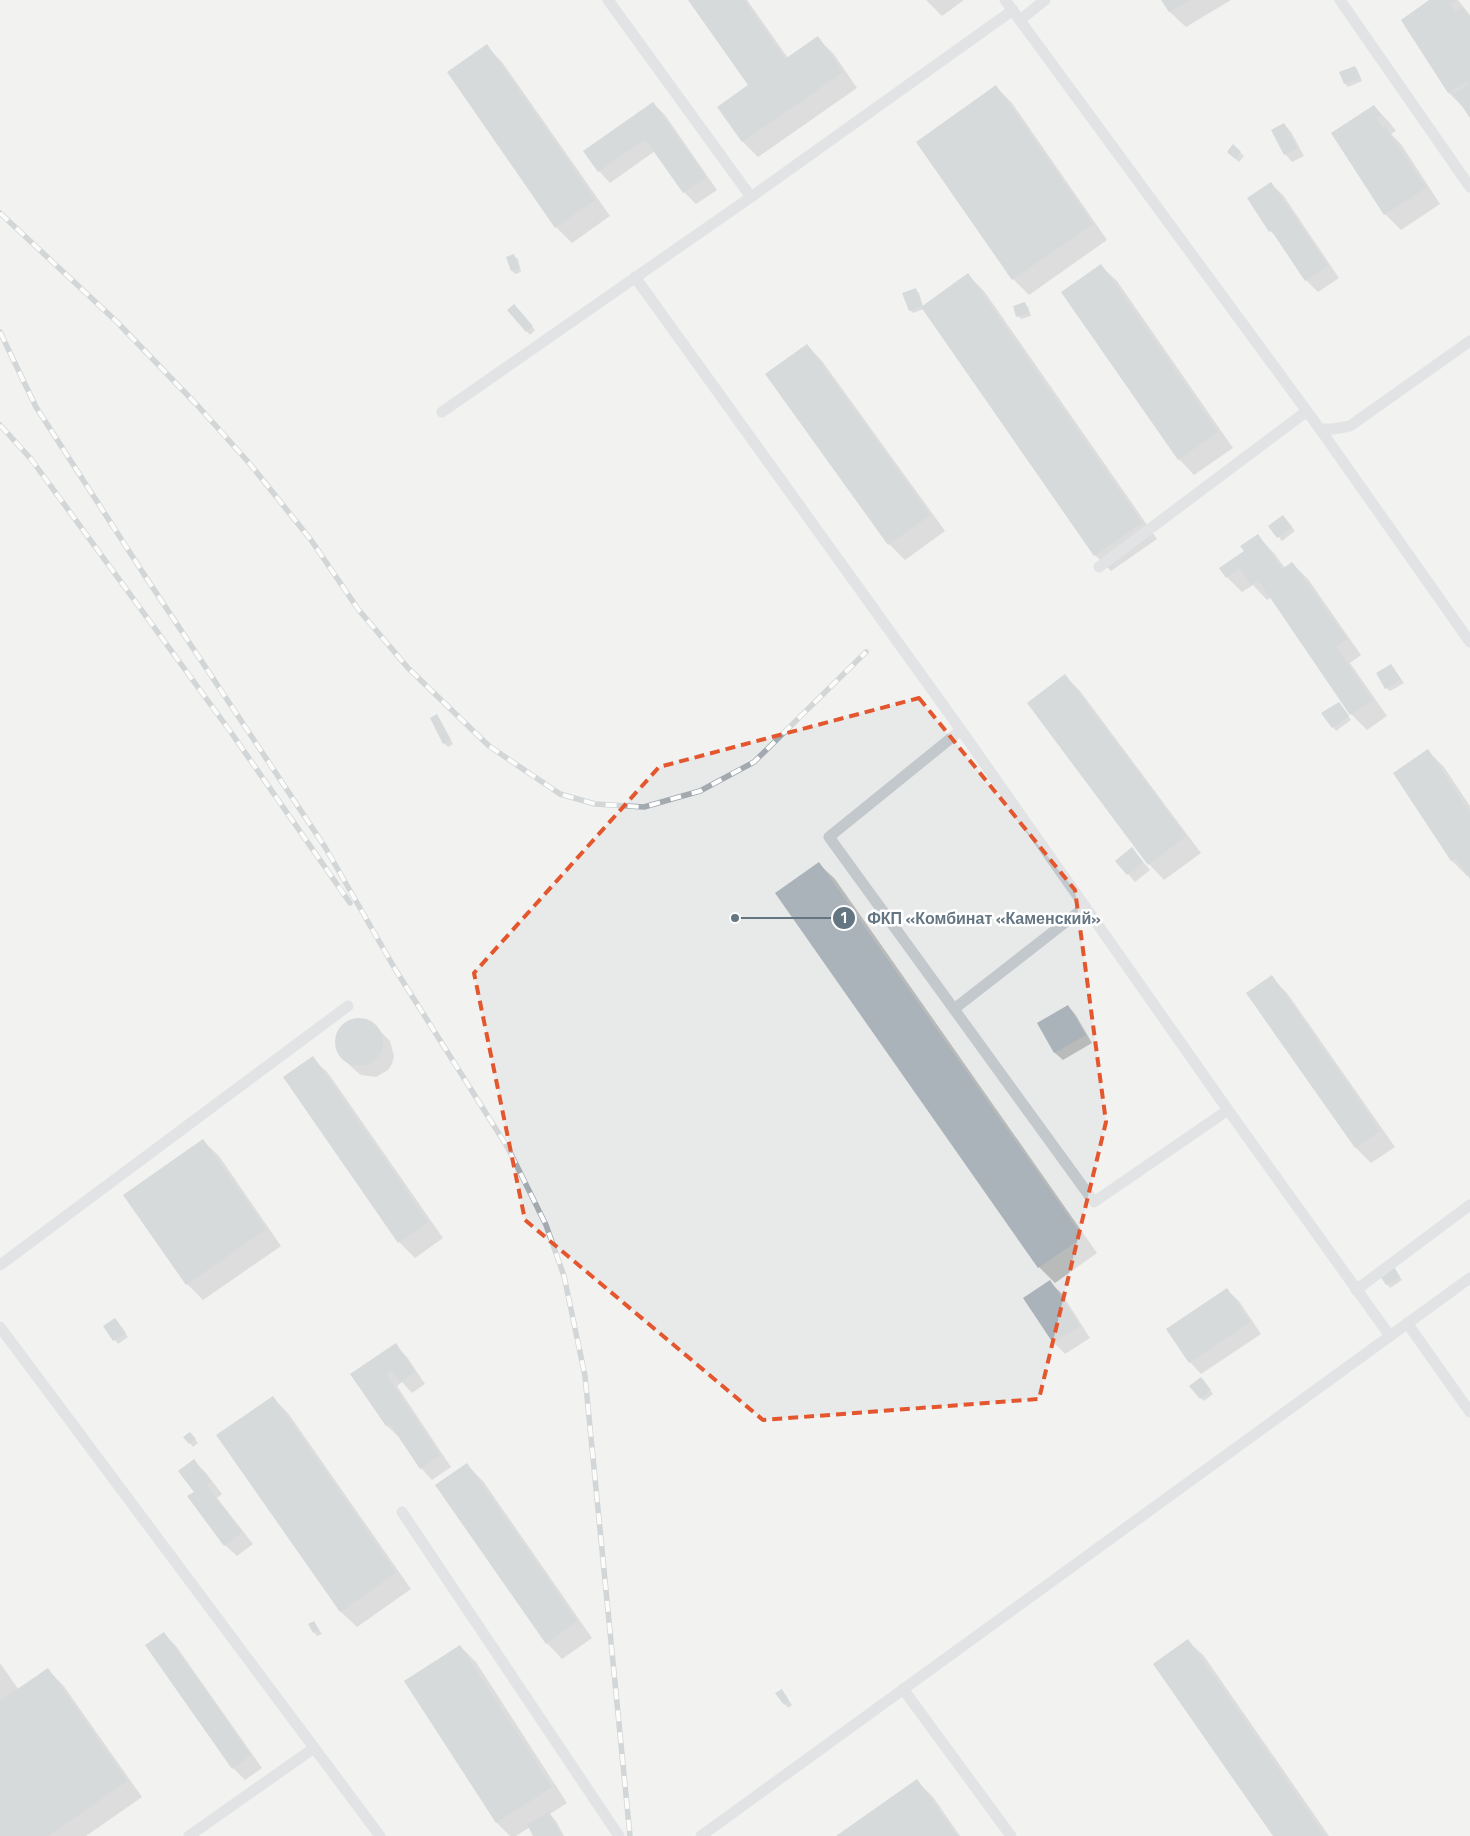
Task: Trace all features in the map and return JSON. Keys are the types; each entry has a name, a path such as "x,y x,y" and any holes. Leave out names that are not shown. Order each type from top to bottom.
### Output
{"lane":[{"path":"608,0 750,197"},
{"path":"1005,0 1307,411 1470,642"},
{"path":"442,412 750,197 1016,15 1046,0"},
{"path":"1340,0 1470,187"},
{"path":"635,277 961,730 1228,1110 1390,1336"},
{"path":"1320,429 1350,426 1470,341"},
{"path":"1099,567 1307,411"},
{"path":"961,730 830,837 1094,1202 1228,1110"},
{"path":"954,1009 1086,907"},
{"path":"0,1265 348,1006"},
{"path":"1356,1290 1470,1205"},
{"path":"701,1836 1470,1278"},
{"path":"1407,1323 1470,1412"},
{"path":"0,1327 380,1836"},
{"path":"402,1512 619,1836"},
{"path":"903,1689 1011,1836"},
{"path":"189,1836 314,1748"}],"highlighted area":[{"path":"919,698 1075,890 1106,1122 1039,1399 763,1420 525,1220 474,973 659,767"}],"shaded area":[{"path":"0,0 1470,0 1470,1836 0,1836"}],"building":[{"path":"688,0 744,0 785,59 818,36 843,72 742,142 717,107 748,85"},
{"path":"1161,0 1190,0 1169,12"},
{"path":"1429,0 1456,0 1450,4 1455,12 1463,7 1470,17 1470,118 1454,94 1469,84 1467,81 1448,93 1401,20"},
{"path":"487,44 595,200 555,228 447,72"},
{"path":"1355,66 1360,78 1344,84 1339,72"},
{"path":"996,85 1093,224 1012,280 916,142"},
{"path":"653,102 706,177 683,193 645,139 598,172 583,151"},
{"path":"1374,105 1381,115 1376,118 1382,128 1385,126 1426,188 1384,215 1331,133"},
{"path":"1284,123 1297,148 1284,155 1271,130"},
{"path":"1233,144 1241,152 1235,159 1227,152"},
{"path":"1271,182 1328,266 1305,281 1247,198"},
{"path":"514,254 519,269 511,271 506,257"},
{"path":"1101,264 1218,432 1178,460 1061,292"},
{"path":"968,273 1142,523 1094,556 921,307"},
{"path":"916,288 922,306 909,311 902,293"},
{"path":"1025,302 1029,313 1016,317 1013,306"},
{"path":"514,304 533,326 526,332 507,310"},
{"path":"807,344 930,515 888,545 765,374"},
{"path":"1283,515 1292,527 1277,538 1268,526"},
{"path":"1258,534 1282,569 1292,562 1347,639 1336,646 1372,700 1350,715 1258,580 1251,585 1239,568 1226,578 1219,568 1244,551 1240,546"},
{"path":"1391,664 1401,679 1385,689 1376,673"},
{"path":"1065,674 1186,836 1148,865 1027,703"},
{"path":"1339,702 1349,716 1332,728 1321,713"},
{"path":"437,714 451,740 443,744 430,718"},
{"path":"1428,749 1470,813 1470,879 1456,858 1451,861 1393,773"},
{"path":"1132,847 1143,862 1127,875 1115,861"},
{"path":"819,862 1083,1237 1038,1268 775,893"},
{"path":"1272,975 1380,1131 1355,1148 1246,993"},
{"path":"1068,1005 1086,1035 1054,1053 1037,1023"},
{"path":"354,1018 364,1018 376,1025 383,1037 383,1047 376,1059 364,1066 354,1066 346,1062 339,1055 335,1047 335,1037 339,1029 346,1022"},
{"path":"313,1056 428,1222 398,1243 283,1077"},
{"path":"203,1139 266,1229 186,1285 123,1195"},
{"path":"1393,1265 1400,1277 1386,1285 1379,1274"},
{"path":"1050,1280 1080,1326 1053,1343 1023,1298"},
{"path":"1227,1288 1250,1322 1189,1363 1166,1329"},
{"path":"115,1318 126,1333 113,1341 103,1326"},
{"path":"396,1343 415,1372 400,1382 392,1370 386,1374 440,1455 420,1469 390,1424 386,1426 350,1374"},
{"path":"1201,1377 1211,1390 1200,1399 1189,1386"},
{"path":"273,1396 396,1573 340,1612 216,1435"},
{"path":"190,1432 196,1439 189,1444 183,1437"},
{"path":"194,1459 211,1482 206,1485 242,1532 224,1546 187,1496 194,1492 178,1471"},
{"path":"467,1463 577,1621 546,1644 435,1485"},
{"path":"314,1621 319,1630 313,1633 308,1624"},
{"path":"164,1632 251,1755 232,1769 145,1645"},
{"path":"1188,1639 1325,1836 1273,1836 1153,1664"},
{"path":"460,1645 552,1787 496,1823 404,1681"},
{"path":"48,1668 127,1781 48,1836 0,1836 0,1701"},
{"path":"782,1689 789,1701 784,1705 775,1693"},
{"path":"917,1779 957,1836 836,1836"},
{"path":"549,1812 562,1836 533,1836 527,1824"}],"railway":[{"path":"0,213 116,321 198,406 250,464 311,540 358,609 408,668 489,746 560,794 595,804 644,807 700,791 754,762 866,652"},
{"path":"0,332 36,407 147,579 325,847 395,969 508,1148 546,1225 564,1276 585,1376 630,1836"},
{"path":"0,425 31,459 230,731 350,903"}],"place":[{"name":"ФКП «Комбинат «Каменский»","path":"735,918"}]}
